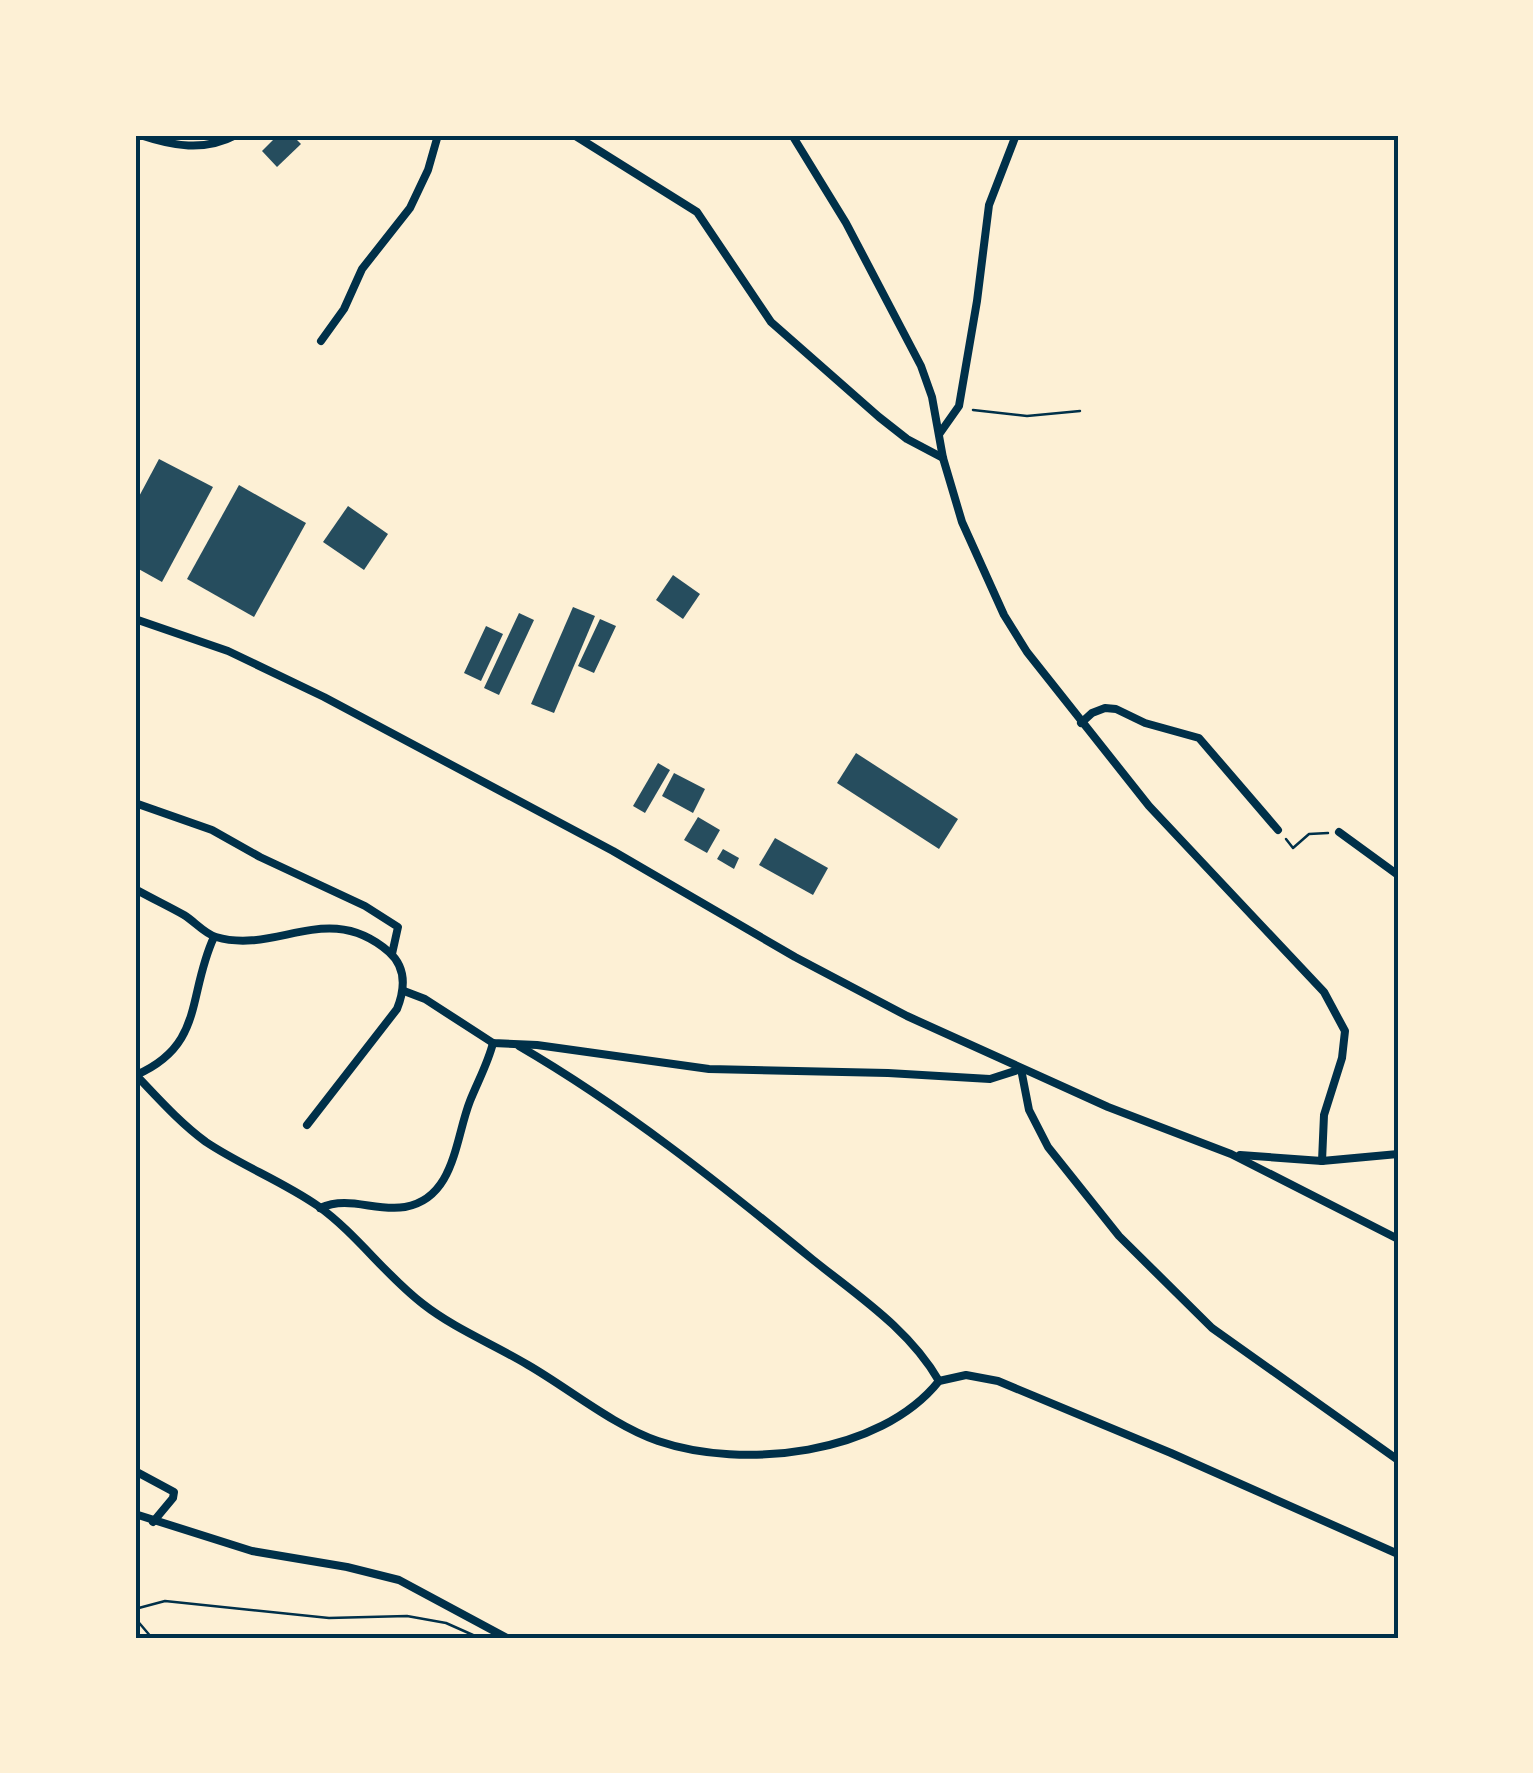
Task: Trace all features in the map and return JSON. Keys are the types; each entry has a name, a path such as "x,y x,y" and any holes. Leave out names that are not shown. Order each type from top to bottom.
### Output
{"street":[{"path":"140,135 200,147 236,135"},
{"path":"574,135 697,212 771,322 892,428 943,458"},
{"path":"792,135 846,224 906,336 932,398 943,458 962,522 1004,615 1044,678 1149,806 1334,1006 1345,1030 1345,1044 1324,1115 1322,1161"},
{"path":"940,432 959,406 978,300 989,204 1016,135"},
{"path":"320,341 344,310 362,269 410,208 428,170 436,136"},
{"path":"135,619 228,652 324,697 598,842 795,957 907,1016 1108,1107 1231,1154 1398,1238"},
{"path":"1081,723 1092,713 1116,709 1145,724 1200,738 1278,830"},
{"path":"135,804 212,830 366,906 398,927 392,954"},
{"path":"1339,832 1398,875"},
{"path":"135,890 187,917 214,937 245,939 308,930 350,930 392,954 403,974 404,991 388,1023 307,1125"},
{"path":"214,937 180,1043 172,1054 136,1075 172,1114 208,1142 320,1208 424,1306 654,1440 703,1454 740,1456 806,1449 838,1442 887,1423 926,1397 939,1381 966,1375 998,1381 1398,1554"},
{"path":"404,991 425,999 493,1043 709,1069 888,1072 990,1079 1021,1069"},
{"path":"320,1208 346,1201 402,1208 430,1197 455,1156 470,1100 493,1043"},
{"path":"516,1044 615,1105 789,1240 914,1342 939,1381"},
{"path":"1021,1069 1029,1110 1048,1147 1119,1236 1212,1328 1398,1460"},
{"path":"1231,1154 1322,1161 1398,1154"},
{"path":"135,1471 174,1492 153,1522"},
{"path":"135,1514 252,1552 347,1567 399,1580 508,1638"}],"path":[{"path":"959,406 1028,416 1080,411"},
{"path":"1278,830 1293,848 1309,834 1339,832"},
{"path":"135,1609 165,1601 329,1618 407,1616 446,1624 476,1636"},
{"path":"135,1618 152,1638"}],"building":[{"path":"278,135 292,135 301,144 277,167 262,151"},
{"path":"159,459 213,487 162,582 135,567 135,504"},
{"path":"239,485 306,523 254,617 187,579"},
{"path":"348,506 388,534 364,570 323,542"},
{"path":"673,575 700,594 683,619 656,600"},
{"path":"573,607 595,616 554,713 531,704"},
{"path":"519,613 534,620 499,695 484,688"},
{"path":"600,619 616,626 594,673 578,666"},
{"path":"486,626 503,634 481,681 464,673"},
{"path":"856,753 958,819 939,849 837,783"},
{"path":"658,763 670,770 645,813 633,806"},
{"path":"674,773 705,789 693,813 662,796"},
{"path":"698,817 720,830 707,853 684,840"},
{"path":"775,838 828,868 813,895 759,865"},
{"path":"723,849 739,858 734,869 717,859"}]}
